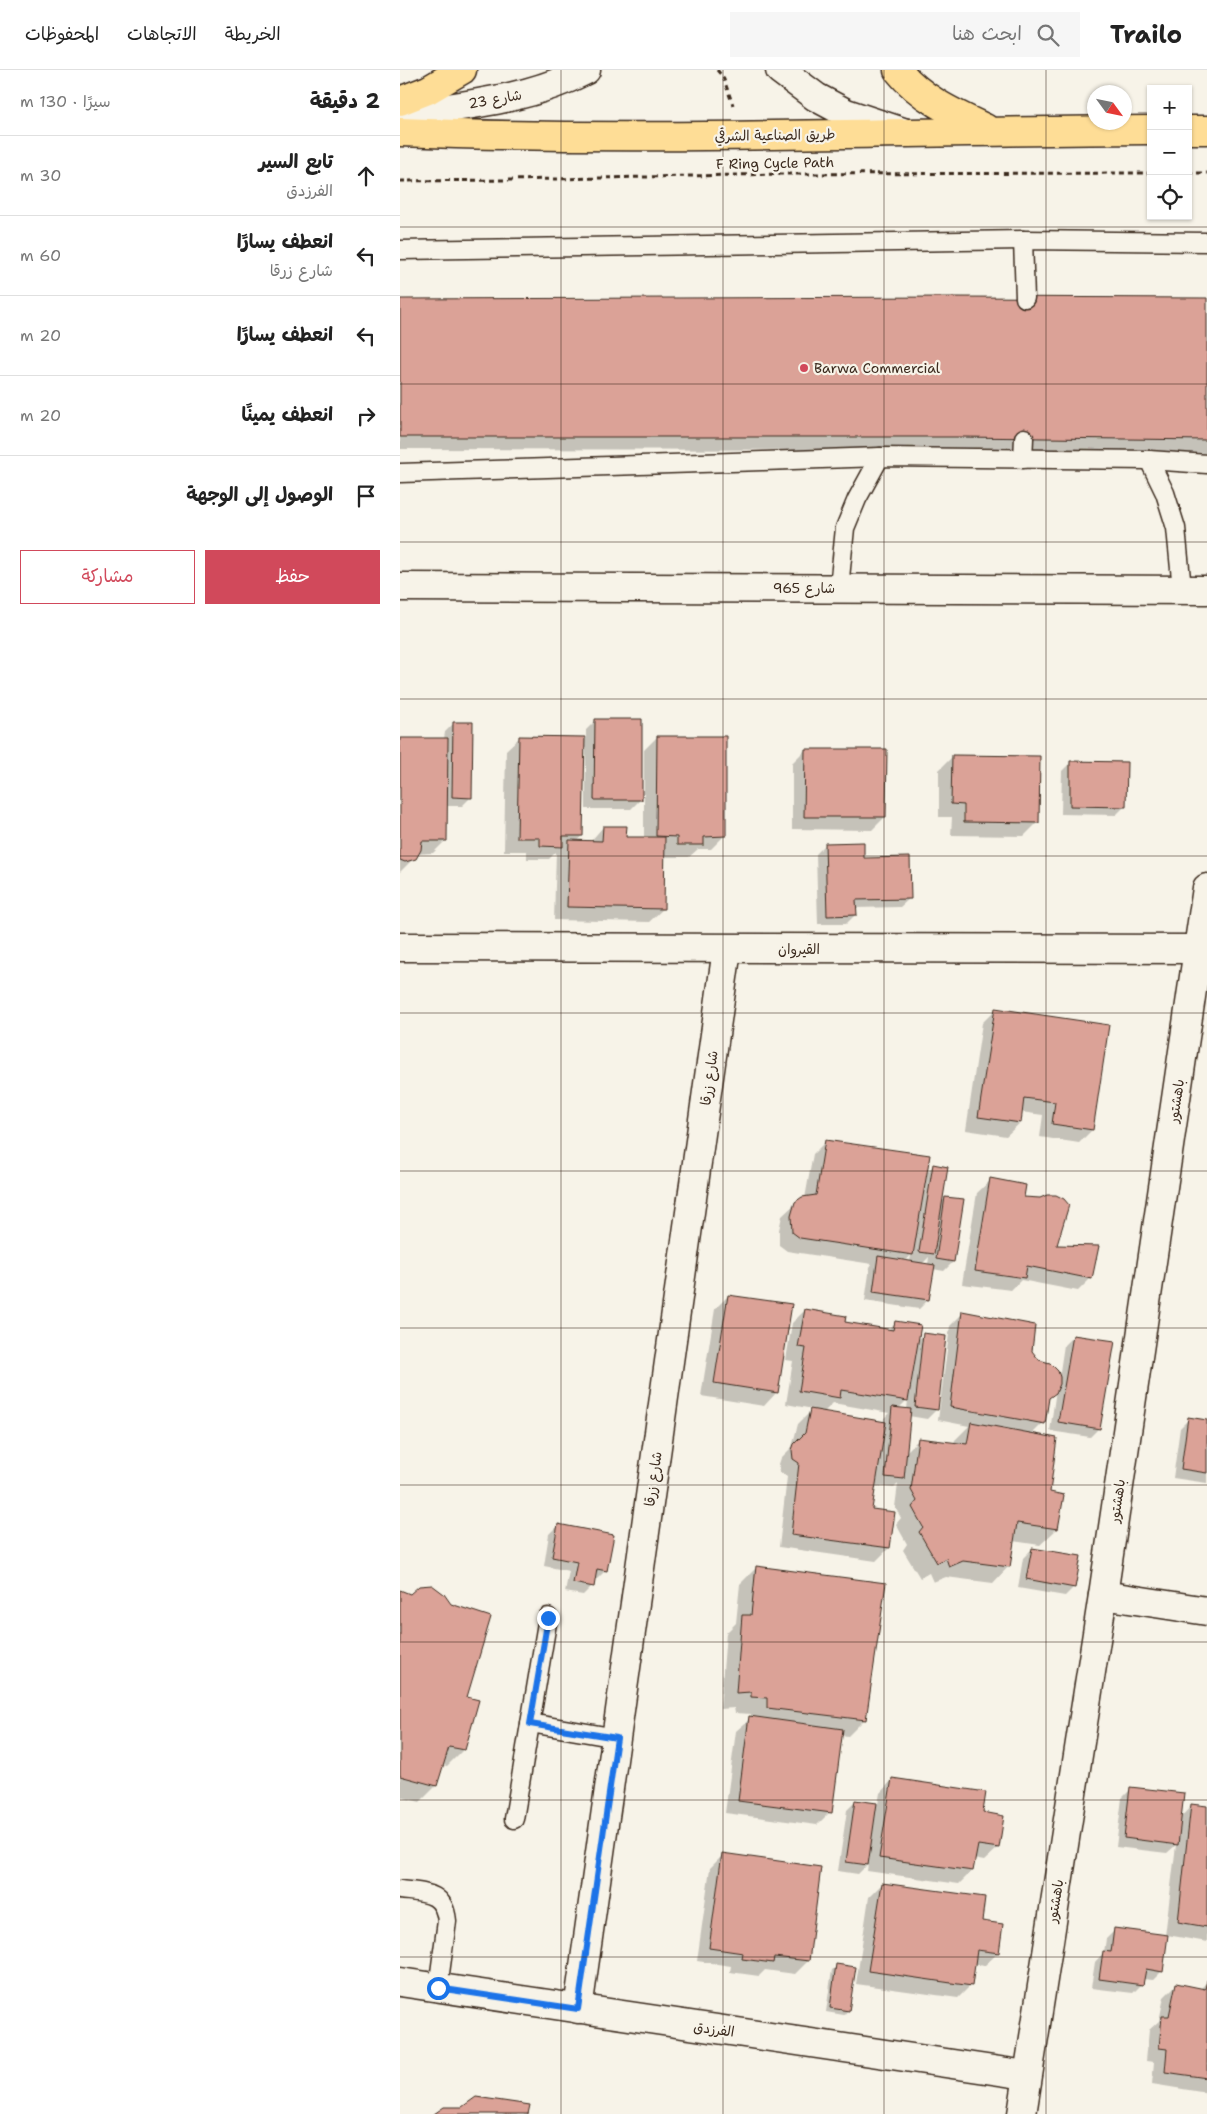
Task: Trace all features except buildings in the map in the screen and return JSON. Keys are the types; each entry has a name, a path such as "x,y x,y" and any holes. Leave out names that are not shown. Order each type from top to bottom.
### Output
{"main road":[{"path":"400,101 428,90 462,70"},
{"path":"898,70 919,92 956,115 990,131"},
{"name":"طريق الصناعية الشرقي","path":"400,132 502,136 735,136 904,132 1147,130"},
{"path":"1192,130 1207,130"}],"street":[{"name":"شارع 23","path":"400,115 521,95 571,78 586,70"},
{"path":"780,70 816,97 846,113 904,132"},
{"name":"شارع 965","path":"400,587 1194,590"},
{"name":"باهشتور","path":"1022,2114 1103,1595 1207,888"},
{"name":"القيروان","path":"400,948 1198,949"},
{"name":"شارع زرقا","path":"578,2009 727,949"},
{"path":"1103,1595 1207,1611"},
{"name":"الفرزدق","path":"400,1982 1027,2075"}],"lane":[{"path":"1023,240 1025,298"},
{"path":"400,250 1023,240 1207,242"},
{"path":"1023,459 1024,438"},
{"path":"839,588 845,528 857,499 880,457"},
{"path":"400,473 880,457 1149,460 1207,464"},
{"path":"1149,460 1165,493 1194,590"},
{"path":"514,1819 548,1618"},
{"path":"530,1724 617,1738"},
{"path":"400,1890 432,1895 441,1900 446,1910 447,1921 438,1988"}],"path":[{"path":"716,70 723,77 734,106 735,136"},
{"name":"F Ring Cycle Path","path":"400,181 780,174 1147,173"},
{"path":"1192,173 1207,173"}],"place":[{"name":"Barwa Commercial","path":"804,368"}],"route":[{"path":"438,1988 578,2009 617,1738 530,1724 548,1618"}]}
